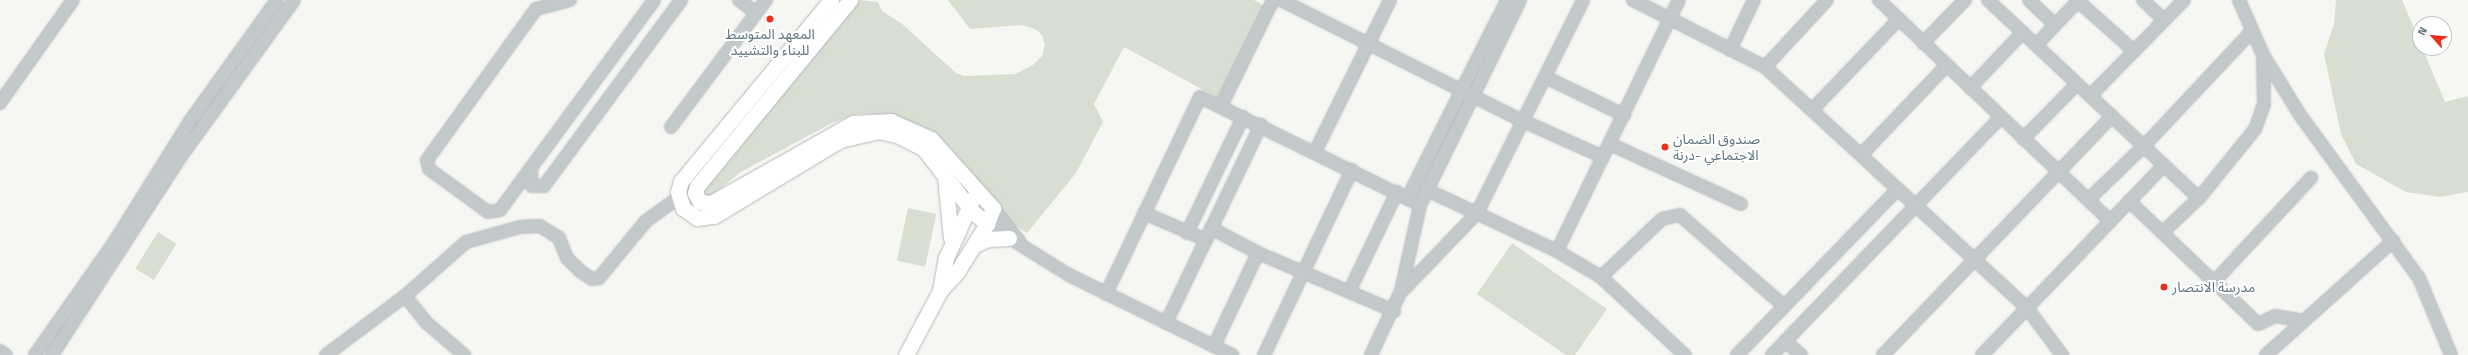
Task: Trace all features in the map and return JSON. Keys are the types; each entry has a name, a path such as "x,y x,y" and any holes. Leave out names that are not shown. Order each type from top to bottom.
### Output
{"main road":[{"path":"831,0 684,177 678,198 692,216 708,218 840,140 868,132 897,134 915,143 944,173 967,204 987,224"},
{"path":"850,0 697,186 698,200 711,203 835,130 872,120 902,124 922,133 980,192 993,208 987,224 974,245 940,291 906,355"},
{"path":"944,173 950,207 951,247"},
{"path":"940,291 951,247 967,204 980,192"},
{"path":"974,245 988,239 1015,240"}],"street":[{"path":"0,103 73,0"},
{"path":"35,355 116,241 190,121 277,0"},
{"path":"52,355 186,149 294,0"},
{"path":"570,0 562,4 547,3 536,9 427,160 432,171 491,213 500,210 654,0"},
{"path":"516,188 546,184 681,0"},
{"path":"739,0 756,13"},
{"path":"671,127 766,0"},
{"path":"1221,106 1273,0"},
{"path":"1280,0 1523,121 1603,157"},
{"path":"1314,152 1390,0"},
{"path":"1371,355 1394,311 1401,291 1420,205 1507,0"},
{"path":"1408,197 1468,94 1520,0"},
{"path":"1401,291 1477,213 1583,0"},
{"path":"1633,0 1765,67 2027,308 2062,355"},
{"path":"1557,251 1679,0"},
{"path":"1730,50 1754,0"},
{"path":"1765,67 1827,0"},
{"path":"1879,0 2000,118 2110,221"},
{"path":"1923,43 1965,0"},
{"path":"1988,0 2199,198"},
{"path":"2029,0 2055,24"},
{"path":"2036,45 2078,0 2134,51"},
{"path":"2142,0 2164,20"},
{"path":"2090,96 2184,0"},
{"path":"2239,0 2263,55 2315,137 2419,278 2450,355"},
{"path":"1812,110 1898,20"},
{"path":"2088,200 2144,146 2252,31"},
{"path":"1970,88 2023,32"},
{"path":"2162,233 2199,198 2249,139 2261,118 2265,90 2263,55"},
{"path":"1861,155 1946,66"},
{"path":"1545,77 1624,115"},
{"path":"2023,139 2077,84"},
{"path":"1106,294 1200,97 1408,197 1420,205"},
{"path":"1884,355 2112,116"},
{"path":"1187,233 1243,117"},
{"path":"1772,355 2000,118"},
{"path":"1166,323 1261,125"},
{"path":"1610,144 1741,204"},
{"path":"1982,355 2164,165"},
{"path":"531,168 532,186"},
{"path":"1264,355 1352,170"},
{"path":"2213,283 2311,178"},
{"path":"1737,355 1898,189"},
{"path":"1427,190 1557,251 1601,278 1685,355"},
{"path":"1350,290 1397,192"},
{"path":"326,355 405,296 466,242 531,225 540,226 558,238 567,258 580,271 592,279 599,278 646,221 678,198"},
{"path":"2129,201 2213,283 2258,324 2275,316 2301,320"},
{"path":"993,208 1015,240"},
{"path":"1144,213 1206,240"},
{"path":"1601,278 1662,219 1680,215 1784,306"},
{"path":"987,224 1015,240 1069,275 1232,355"},
{"path":"1211,228 1258,253 1350,290 1394,311"},
{"path":"2266,355 2301,320 2393,241"},
{"path":"1214,346 1258,253"},
{"path":"405,296 428,324 464,355"},
{"path":"1785,341 1801,355"},
{"path":"0,351 6,355"}],"shaded area":[{"path":"860,0 878,2 882,11 901,23 956,73 965,76 1015,74 1033,65 1042,56 1045,45 1042,35 1035,29 1022,25 970,29 948,0 1254,0 1265,6 1220,99 1124,47 1094,104 1103,122 1076,173 1027,233 1006,219 896,117 875,114 856,114 830,124 741,172 707,199 700,188"},
{"path":"2336,0 2402,0 2412,24 2412,56 2426,56 2445,102 2468,96 2468,192 2440,197 2406,192 2356,164 2341,134 2324,54 2334,24"},
{"path":"908,208 936,214 925,267 897,261"},
{"path":"158,232 177,244 154,280 135,268"},
{"path":"1512,243 1607,309 1575,355 1566,355 1477,294"}],"place":[{"name":"المعهد المتوسط للبناء والتشييد","path":"770,19"},
{"name":"صندوق الضمان الاجتماعي -درنة","path":"1665,147"},
{"name":"مدرسة الانتصار","path":"2164,287"}]}
